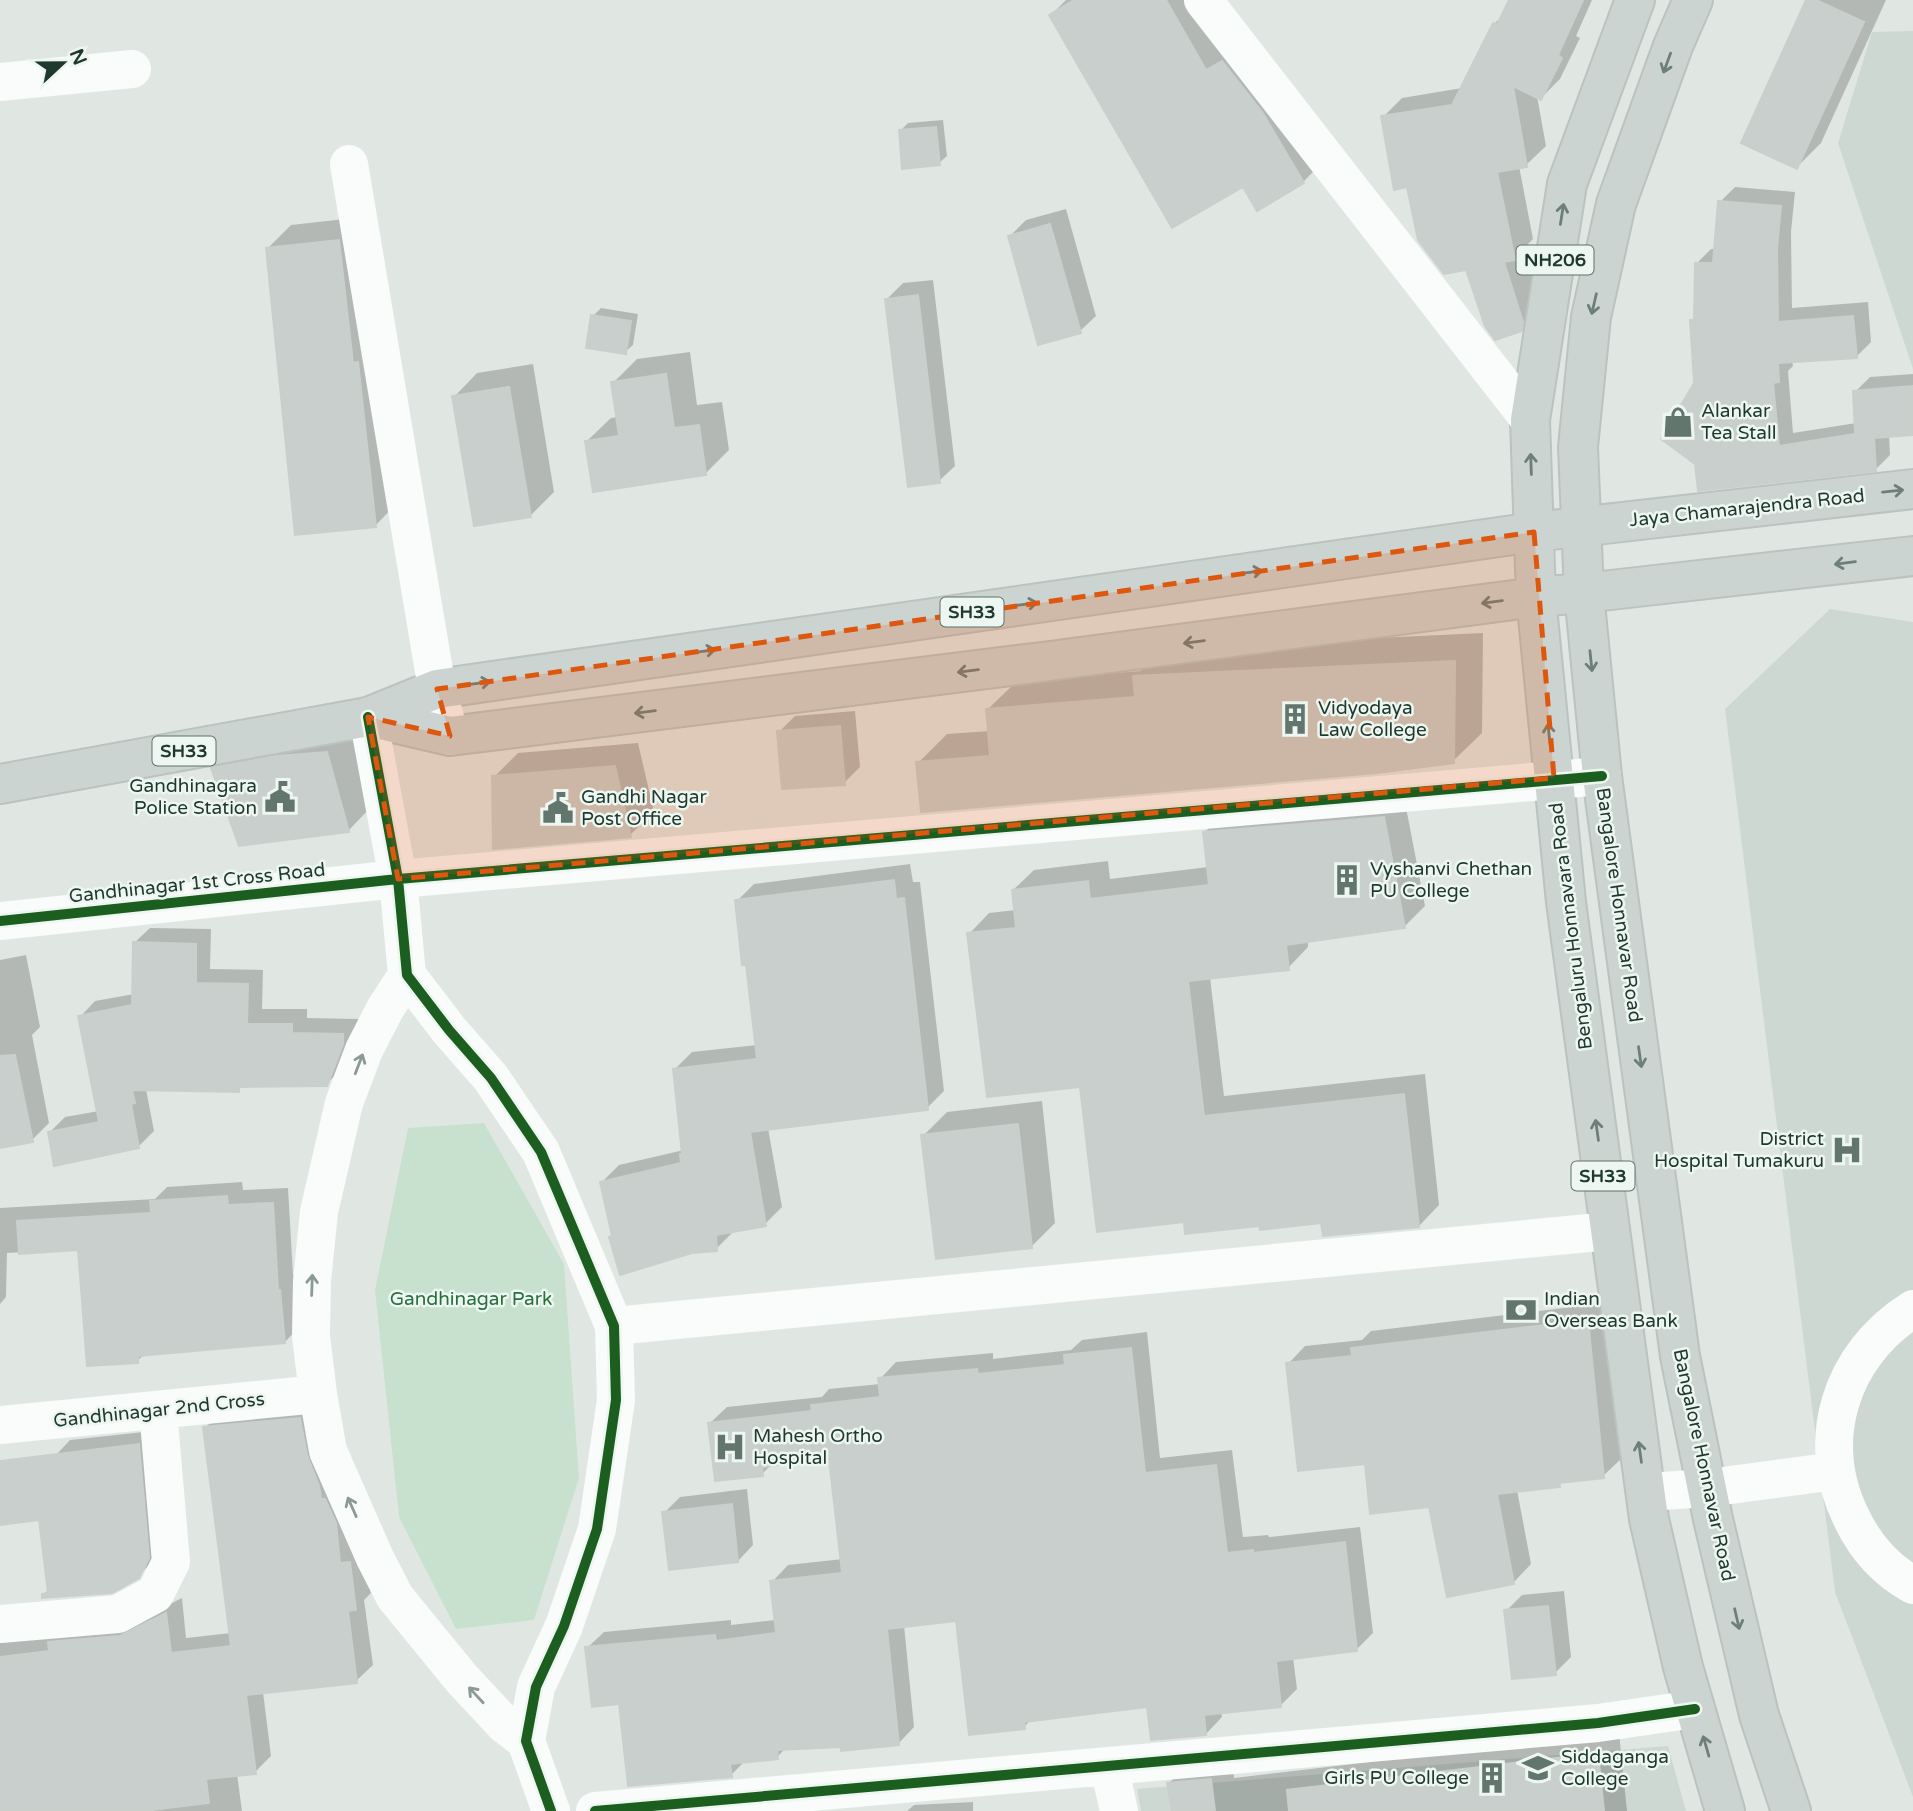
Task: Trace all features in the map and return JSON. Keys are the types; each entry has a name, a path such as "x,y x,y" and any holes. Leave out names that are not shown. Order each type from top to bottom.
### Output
{"main road":[{"name":"Bengaluru Honnavara Road","path":"1635,0 1567,184 1530,420 1536,597 1566,902 1649,1519 1679,1653 1725,1811"},
{"name":"Bangalore Honnavar Road","path":"1693,0 1673,46 1616,204 1591,317 1578,447 1584,593 1602,776 1680,1356 1759,1714 1791,1811"},
{"name":"Jaya Chamarajendra Road","path":"1581,526 1913,489"},
{"name":"SH33","path":"0,784 369,717 437,689 1581,526"},
{"path":"1584,593 1913,556"},
{"name":"SH33","path":"369,717 450,736 1584,593"}],"street":[{"path":"1203,0 1530,420"},
{"path":"0,82 132,69"},
{"path":"349,163 437,689 450,736"},
{"path":"369,717 398,879 407,975 449,1030 491,1077 541,1152 614,1326 616,1400 597,1529 564,1626 536,1687 526,1741 551,1811"},
{"name":"Gandhinagar 1st Cross Road","path":"0,921 398,879 1602,776"},
{"path":"407,975 385,1009 364,1050 344,1103 319,1212 312,1281 312,1336 318,1394 328,1451 395,1597 462,1679 505,1726 526,1741"},
{"path":"614,1326 1610,1231"},
{"path":"1913,1309 1893,1321 1869,1345 1851,1373 1839,1404 1834,1437 1835,1471 1844,1504 1859,1533 1880,1560 1913,1585"},
{"name":"Gandhinagar 2nd Cross","path":"0,1425 318,1394"},
{"path":"0,1624 118,1614 155,1594 171,1562 158,1409"},
{"path":"1646,1492 1707,1488 1835,1471"},
{"path":"595,1811 1598,1723 1695,1709"},
{"path":"1109,1766 1119,1811"}],"highlighted area":[{"path":"1534,532 1554,778 398,879 368,717 450,736 437,689"}],"shaded area":[{"path":"1913,31 1913,369 1838,143 1872,32"},
{"name":"District Hospital Tumakuru","path":"1830,609 1913,622 1913,1797 1835,1592 1725,709"},
{"name":"Siddaganga College","path":"1668,1746 1686,1811 1141,1811 1137,1789"}],"green space":[{"name":"Gandhinagar Park","path":"484,1123 564,1264 579,1478 534,1620 456,1629 399,1517 375,1290 408,1128"}],"building":[{"path":"1074,0 1166,0 1206,70 1222,61 1262,112 1304,183 1257,211 1243,187 1172,228 1049,15"},
{"path":"1509,0 1583,0 1558,55 1562,58 1541,100 1513,86 1527,167 1497,172 1515,260 1504,262 1523,322 1522,331 1495,340 1485,326 1466,270 1444,274 1418,240 1407,187 1394,190 1381,116 1452,105 1493,23 1497,25"},
{"path":"1806,0 1816,0 1864,22 1797,169 1741,143"},
{"path":"936,127 940,165 902,169 899,130"},
{"path":"1718,201 1781,206 1777,248 1778,322 1853,316 1857,358 1778,363 1779,382 1773,383 1779,446 1855,434 1853,391 1913,386 1913,435 1874,438 1876,471 1698,491 1695,464 1661,439 1694,383 1690,320 1694,320 1695,263 1713,263"},
{"path":"1050,224 1081,333 1038,345 1008,236"},
{"path":"339,240 353,363 358,362 376,527 295,535 266,248"},
{"path":"918,295 940,483 908,487 885,299"},
{"path":"591,315 631,321 626,354 586,348"},
{"path":"666,374 674,428 699,425 706,475 593,492 585,441 619,436 611,382"},
{"path":"509,387 531,517 474,526 452,396"},
{"name":"Vidyodaya Law College","path":"1455,661 1454,763 1376,773 921,812 916,762 990,756 986,709 1135,697 1133,676"},
{"path":"840,726 845,785 782,789 777,731"},
{"name":"Gandhinagara Police Station","path":"327,752 349,832 239,846 211,768 276,756"},
{"name":"Gandhi Nagar Post Office","path":"615,766 631,837 493,849 492,776"},
{"path":"1384,817 1405,928 1286,945 1289,970 1188,981 1204,1116 1404,1094 1419,1227 1323,1236 1321,1223 1185,1234 1184,1222 1097,1232 1080,1087 987,1097 967,933 1016,928 1012,890 1088,881 1090,899 1209,885 1203,832"},
{"path":"894,880 896,899 904,898 928,1110 750,1132 766,1226 716,1235 717,1251 692,1253 620,1275 609,1237 612,1236 600,1182 681,1163 673,1069 757,1059 735,900"},
{"path":"133,942 196,944 196,983 248,984 247,1024 292,1024 292,1033 343,1034 343,1044 327,1086 239,1087 239,1092 132,1090 135,1103 131,1104 139,1148 54,1166 48,1132 99,1122 78,1016 132,1005"},
{"path":"15,1055 33,1142 0,1148 0,1056"},
{"path":"1018,1124 1032,1248 936,1259 921,1135"},
{"path":"227,1196 228,1205 273,1203 278,1290 285,1343 138,1356 138,1363 87,1366 78,1250 19,1254 17,1221 151,1213 150,1201"},
{"path":"1588,1320 1604,1478 1559,1483 1560,1487 1497,1494 1514,1584 1447,1597 1429,1507 1370,1514 1365,1464 1298,1471 1286,1363 1352,1356 1351,1348"},
{"path":"1131,1348 1145,1473 1216,1465 1227,1553 1253,1550 1253,1553 1345,1542 1357,1651 1276,1661 1281,1707 1204,1715 1206,1735 1151,1740 1147,1707 1024,1722 1025,1729 969,1735 956,1621 887,1629 899,1745 841,1751 841,1747 777,1750 778,1759 730,1764 732,1777 628,1786 619,1704 592,1707 585,1647 715,1635 716,1641 776,1633 770,1581 842,1573 829,1459 762,1467 763,1476 715,1481 708,1423 812,1411 811,1405 880,1397 878,1378 977,1369 978,1374 1065,1365 1064,1355"},
{"path":"300,1418 307,1455 321,1499 325,1499 336,1523 340,1563 350,1562 356,1610 348,1611 357,1683 246,1695 256,1774 206,1779 209,1803 143,1811 0,1811 0,1657 49,1651 48,1642 120,1636 166,1613 171,1653 231,1646 203,1427"},
{"path":"139,1444 149,1558 139,1578 112,1593 42,1598 42,1594 48,1593 39,1520 0,1525 0,1461"},
{"path":"732,1504 738,1562 669,1570 662,1512"},
{"path":"1548,1606 1556,1675 1512,1679 1504,1610"},
{"name":"Girls PU College","path":"1598,1753 1604,1811 1289,1811 1287,1790"},
{"path":"1211,1779 1215,1811 1172,1811 1167,1783"}],"cycle path":[{"path":"368,717 398,879 407,975 449,1030 491,1078 541,1152 614,1326 616,1400 597,1529 564,1626 536,1687 526,1741 551,1811"},
{"path":"0,921 398,879 1602,776"},
{"path":"595,1811 1598,1723 1695,1709"}],"place":[{"name":"Alankar Tea Stall","path":"1678,422"},
{"name":"Vidyodaya Law College","path":"1295,719"},
{"name":"Gandhinagara Police Station","path":"280,797"},
{"name":"Gandhi Nagar Post Office","path":"558,808"},
{"name":"Vyshanvi Chethan PU College","path":"1347,880"},
{"name":"District Hospital Tumakuru","path":"1847,1150"},
{"name":"Indian Overseas Bank","path":"1521,1310"},
{"name":"Mahesh Ortho Hospital","path":"730,1447"},
{"name":"Siddaganga College","path":"1538,1768"},
{"name":"Girls PU College","path":"1492,1778"}]}
